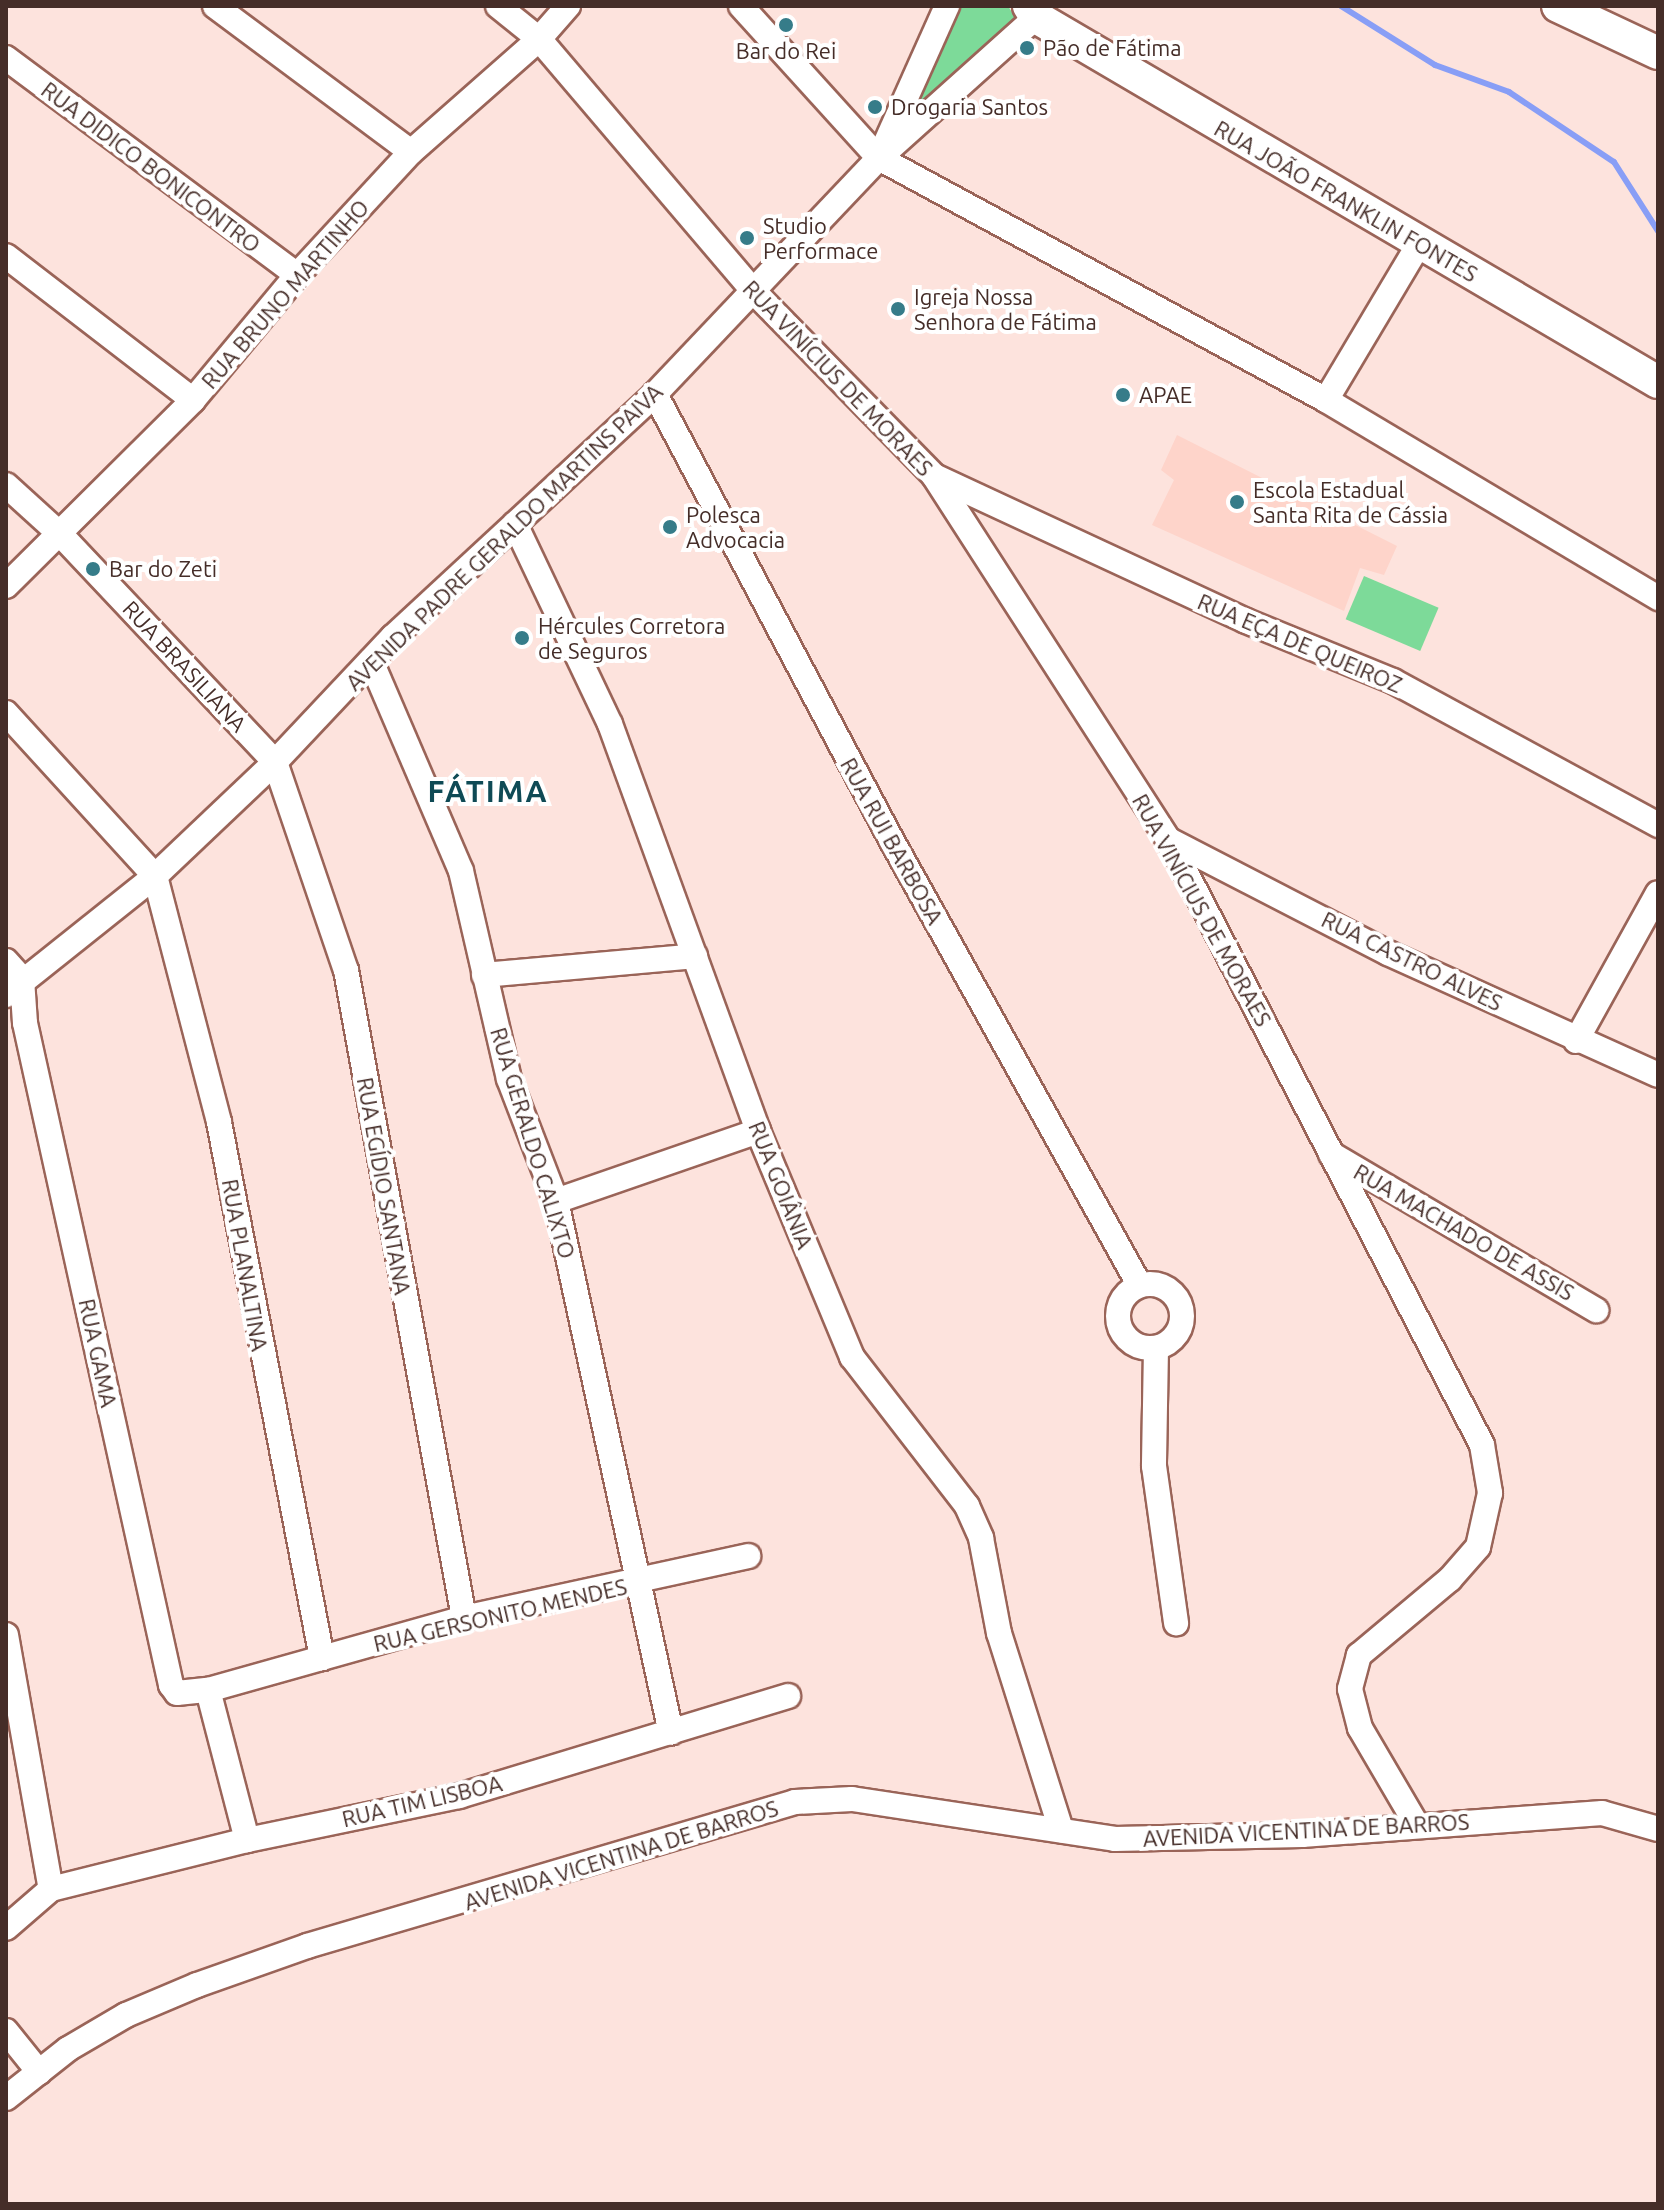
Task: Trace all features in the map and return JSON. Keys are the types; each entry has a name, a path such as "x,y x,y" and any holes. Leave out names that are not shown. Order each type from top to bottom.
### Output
{"street":[{"path":"215,6 411,152"},
{"name":"RUA VINÍCIUS DE MORAES","path":"498,6 539,39 755,293 934,476 1169,840 1482,1445 1490,1493 1478,1547 1450,1579 1359,1655 1350,1689 1360,1728 1417,1825"},
{"name":"RUA BRUNO MARTINHO","path":"6,586 62,536 193,400 297,275 411,152 539,39 568,6"},
{"path":"741,6 879,158 1326,400 1658,598"},
{"path":"879,158 947,6"},
{"path":"1558,6 1658,53"},
{"path":"879,158 1033,12"},
{"name":"RUA JOÃO FRANKLIN FONTES","path":"1033,12 1419,244 1658,382"},
{"name":"RUA DIDICO BONICONTRO","path":"6,58 297,275"},
{"name":"AVENIDA PADRE GERALDO MARTINS PAIVA","path":"11,978 155,876 275,762 371,661 655,394 755,293 879,158"},
{"path":"1326,400 1419,244"},
{"path":"6,256 193,400"},
{"name":"RUA RUI BARBOSA","path":"655,394 877,814 1139,1284"},
{"name":"RUA EÇA DE QUEIROZ","path":"934,476 1246,621 1393,681 1658,825"},
{"name":"RUA BRASILIANA","path":"6,485 62,536 275,762"},
{"name":"RUA GOIÂNIA","path":"515,524 610,724 758,1131 852,1357 967,1506 981,1538 999,1633 1061,1830"},
{"name":"RUA GERALDO CALIXTO","path":"371,661 461,871 509,1079 556,1201 636,1584 671,1733"},
{"path":"6,713 155,876"},
{"name":"RUA EGÍDIO SANTANA","path":"275,762 346,970 464,1618"},
{"name":"RUA CASTRO ALVES","path":"1169,840 1388,953 1576,1041 1658,1075"},
{"name":"RUA PLANALTINA","path":"155,876 219,1122 322,1658"},
{"path":"1576,1041 1658,893"},
{"path":"484,975 695,956"},
{"name":"RUA GAMA","path":"11,978 25,1023 171,1685 177,1693 208,1690"},
{"path":"556,1201 758,1131"},
{"name":"RUA MACHADO DE ASSIS","path":"1331,1154 1596,1310"},
{"path":"1156,1348 1135,1345 1120,1330 1118,1309 1139,1284 1168,1289 1181,1306 1180,1327 1156,1348 1154,1466 1176,1623"},
{"name":"RUA GERSONITO MENDES","path":"208,1690 464,1618 636,1584 748,1556"},
{"path":"6,1635 10,1676 51,1889 6,1928"},
{"path":"208,1690 247,1840"},
{"name":"RUA TIM LISBOA","path":"51,1889 247,1840 459,1796 788,1696"},
{"name":"AVENIDA VICENTINA DE BARROS","path":"6,2098 39,2072 126,2015 197,1985 307,1946 524,1886 755,1810 852,1799 1115,1839 1172,1839 1602,1813 1658,1829"},
{"path":"6,2031 39,2072"}],"shaded area":[{"name":"Escola Estadual Santa Rita de Cássia","path":"1177,435 1397,546 1384,575 1360,568 1344,611 1152,525 1174,480 1161,470"}],"green space":[{"path":"956,6 1008,6 1017,20 924,104 916,96"},
{"path":"1364,576 1439,608 1420,651 1346,619"}],"waterway":[{"path":"1341,6 1435,65 1509,92 1614,162 1658,231"}],"place":[{"name":"Bar do Rei","path":"786,25"},
{"name":"Pão de Fátima","path":"1027,48"},
{"name":"Drogaria Santos","path":"875,107"},
{"name":"Studio Performace","path":"747,238"},
{"name":"Igreja Nossa Senhora de Fátima","path":"898,309"},
{"name":"APAE","path":"1123,395"},
{"name":"Escola Estadual Santa Rita de Cássia","path":"1237,502"},
{"name":"Polesca Advocacia","path":"670,527"},
{"name":"Bar do Zeti","path":"93,569"},
{"name":"Hércules Corretora de Seguros","path":"522,638"}],"district":[{"name":"FÁTIMA","path":"488,791"}]}
